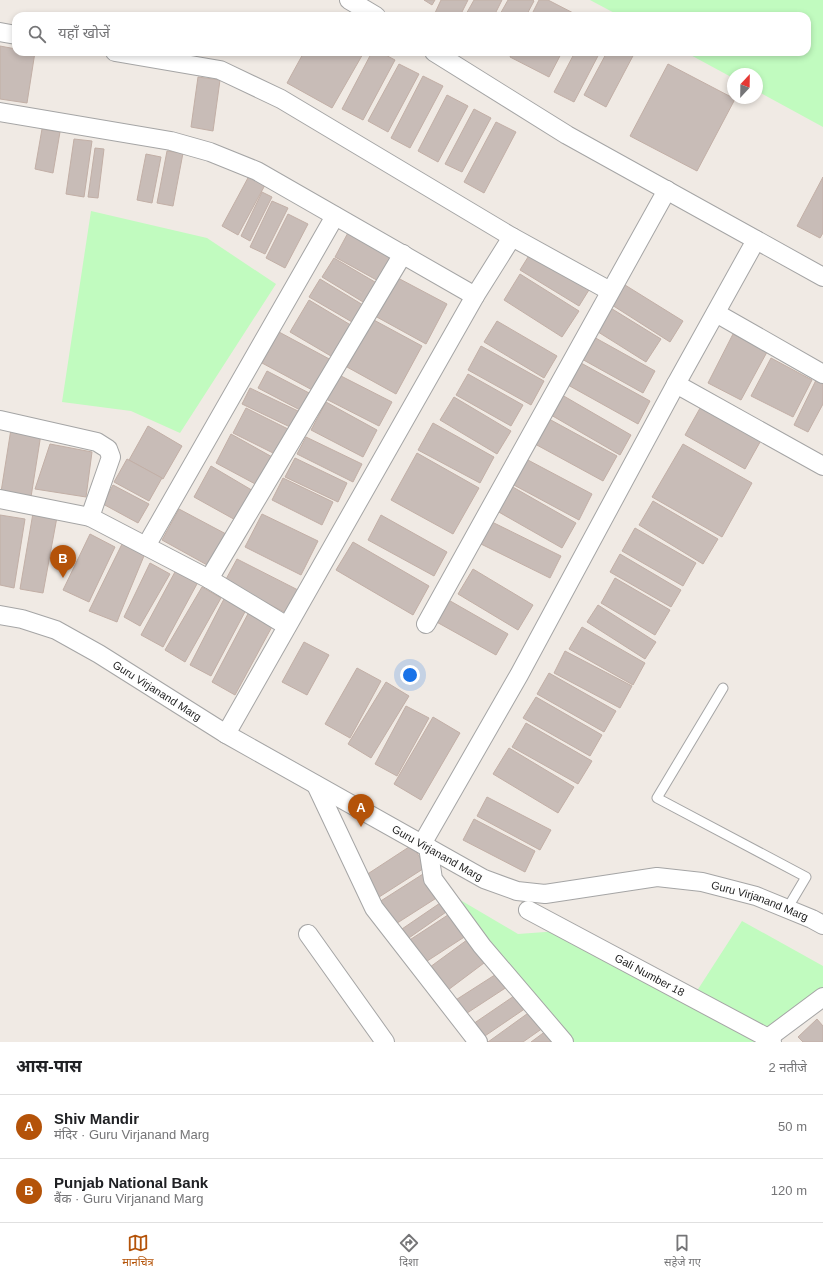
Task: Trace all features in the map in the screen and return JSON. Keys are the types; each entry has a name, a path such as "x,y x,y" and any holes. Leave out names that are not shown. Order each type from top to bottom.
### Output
{"street":[{"path":"349,0 369,12"},
{"path":"0,32 12,34"},
{"path":"138,56 220,70 281,99 512,237 610,292"},
{"path":"440,56 567,135 823,277"},
{"path":"0,112 171,141 210,152 257,171 475,296"},
{"path":"426,624 667,190"},
{"path":"146,546 335,216"},
{"path":"226,734 475,296 512,237"},
{"path":"564,1042 482,946 433,879 425,846 756,240"},
{"path":"209,579 403,254"},
{"path":"716,313 823,374"},
{"path":"676,384 823,466"},
{"path":"0,420 97,442 108,449 111,457 90,517"},
{"path":"0,499 90,517 209,579 287,626"},
{"name":"Guru Virjanand Marg","path":"0,615 22,619 56,630 98,654 226,734 484,879 517,891 545,894 657,877 702,882 756,896 823,925"},
{"path":"316,785 374,908 478,1042"},
{"name":"Gali Number 18","path":"528,910 768,1041"},
{"path":"308,934 385,1042"},
{"path":"768,1041 823,997"}],"lane":[{"path":"723,688 657,798 806,877 788,909"}],"green space":[{"path":"590,0 823,0 823,127 763,94 763,68 727,68 727,75 692,56 811,56 811,12 612,12"},
{"path":"91,211 207,238 276,284 180,433 131,411 62,402"},
{"path":"445,891 518,934 572,930 693,997 742,921 823,966 823,996 763,1042 569,1042"}],"building":[{"path":"424,0 435,0 432,5"},
{"path":"441,0 468,0 462,12 435,12"},
{"path":"474,0 502,0 496,12 467,12"},
{"path":"508,0 534,1 528,12 501,12"},
{"path":"539,0 548,0 571,12 533,12"},
{"path":"0,46 12,48 12,56 34,56 27,103 0,99"},
{"path":"302,56 362,56 332,108 287,83"},
{"path":"370,56 388,56 395,60 363,120 342,109"},
{"path":"510,56 560,56 549,77"},
{"path":"573,56 598,56 574,102 554,92"},
{"path":"605,56 633,56 606,107 584,95"},
{"path":"399,64 419,74 388,132 368,121"},
{"path":"668,64 727,95 727,104 732,104 697,171 630,136"},
{"path":"423,76 443,86 410,148 391,138"},
{"path":"198,77 220,80 213,131 191,127"},
{"path":"447,95 468,106 438,162 418,151"},
{"path":"474,109 491,118 462,172 445,164"},
{"path":"496,122 516,132 484,193 464,182"},
{"path":"42,129 60,132 53,173 35,169"},
{"path":"74,139 92,141 84,197 66,194"},
{"path":"95,148 104,149 98,198 88,197"},
{"path":"167,151 183,153 173,206 157,203"},
{"path":"146,154 161,157 152,203 137,200"},
{"path":"249,176 265,185 238,235 222,226"},
{"path":"823,177 823,233 820,238 797,226"},
{"path":"262,192 272,197 250,241 241,236"},
{"path":"272,201 288,208 265,254 250,247"},
{"path":"288,214 308,224 285,268 266,258"},
{"path":"350,229 398,254 382,283 335,257"},
{"path":"533,249 592,285 579,306 520,270"},
{"path":"334,258 380,285 368,305 322,277"},
{"path":"520,274 579,311 562,337 504,300"},
{"path":"396,277 447,304 426,344 375,316"},
{"path":"320,279 363,305 352,322 309,297"},
{"path":"625,285 683,321 670,342 612,305"},
{"path":"309,300 354,327 336,359 290,332"},
{"path":"609,307 661,339 646,362 595,330"},
{"path":"372,319 422,346 396,394 347,367"},
{"path":"497,321 557,356 544,378 484,342"},
{"path":"279,332 333,361 316,392 262,363"},
{"path":"733,334 767,352 741,400 708,383"},
{"path":"592,336 655,371 643,393 580,358"},
{"path":"481,346 544,381 531,405 468,370"},
{"path":"771,358 812,380 793,417 751,396"},
{"path":"581,363 650,401 638,424 568,385"},
{"path":"267,371 311,394 302,411 258,388"},
{"path":"468,374 523,405 511,426 456,395"},
{"path":"339,375 392,402 379,426 326,399"},
{"path":"818,376 823,379 823,404 808,432 794,425"},
{"path":"250,388 298,411 290,427 242,404"},
{"path":"562,395 631,435 620,455 551,415"},
{"path":"454,397 511,431 497,454 440,420"},
{"path":"704,401 764,435 745,469 685,435"},
{"path":"326,402 377,430 363,457 311,430"},
{"path":"246,408 292,431 279,456 233,433"},
{"path":"549,419 617,456 603,481 535,444"},
{"path":"433,423 494,457 480,483 418,450"},
{"path":"148,426 182,446 163,479 129,460"},
{"path":"11,429 41,434 31,497 1,492"},
{"path":"231,434 274,458 259,486 216,463"},
{"path":"306,437 362,464 353,482 297,454"},
{"path":"50,444 92,452 86,497 35,489"},
{"path":"683,444 752,483 722,537 652,497"},
{"path":"417,453 479,488 453,534 391,500"},
{"path":"295,458 347,483 338,502 285,477"},
{"path":"127,459 162,478 149,501 114,482"},
{"path":"526,459 592,494 579,520 512,484"},
{"path":"211,466 255,492 239,522 194,497"},
{"path":"283,478 333,502 322,525 272,500"},
{"path":"113,485 149,504 138,523 103,504"},
{"path":"511,486 576,523 562,548 497,511"},
{"path":"653,501 718,539 703,564 639,525"},
{"path":"179,509 226,534 209,566 162,540"},
{"path":"33,513 57,517 43,593 20,589"},
{"path":"262,514 318,541 301,575 245,547"},
{"path":"0,515 25,519 14,588 0,585"},
{"path":"381,515 447,552 434,576 368,540"},
{"path":"492,522 561,556 550,578 481,544"},
{"path":"635,528 696,563 683,586 622,551"},
{"path":"90,534 115,547 89,602 63,590"},
{"path":"124,540 146,551 117,622 89,611"},
{"path":"353,542 429,586 413,615 336,570"},
{"path":"620,554 681,590 671,607 610,572"},
{"path":"237,559 298,590 286,613 225,581"},
{"path":"150,563 170,574 140,626 124,617"},
{"path":"473,569 533,605 518,630 458,594"},
{"path":"176,570 198,582 163,647 141,635"},
{"path":"615,578 670,610 655,635 601,603"},
{"path":"202,587 221,598 185,662 165,650"},
{"path":"225,597 247,608 211,676 190,665"},
{"path":"445,598 508,634 496,655 433,620"},
{"path":"598,605 656,642 645,659 587,622"},
{"path":"250,610 274,623 235,695 212,682"},
{"path":"582,627 645,663 633,685 569,649"},
{"path":"304,642 329,655 307,695 282,682"},
{"path":"565,651 632,686 620,708 554,673"},
{"path":"357,668 381,681 350,738 325,724"},
{"path":"549,673 616,711 604,732 537,694"},
{"path":"386,682 409,696 371,758 348,744"},
{"path":"536,697 602,735 590,756 523,718"},
{"path":"406,706 429,718 397,776 375,764"},
{"path":"433,717 460,733 421,800 394,784"},
{"path":"526,723 592,761 578,784 512,747"},
{"path":"509,748 574,787 558,813 493,774"},
{"path":"487,797 551,830 540,850 477,816"},
{"path":"474,819 535,851 525,872 463,840"},
{"path":"412,845 426,867 376,899 363,877"},
{"path":"423,874 438,897 391,927 376,904"},
{"path":"443,901 449,910 406,940 399,931"},
{"path":"454,911 469,934 421,965 405,943"},
{"path":"471,937 488,960 444,993 426,970"},
{"path":"501,971 510,985 461,1017 451,1003"},
{"path":"517,994 526,1008 479,1040 470,1026"},
{"path":"531,1011 543,1028 523,1042 488,1042"},
{"path":"817,1019 823,1026 823,1042 803,1042 798,1037"},
{"path":"550,1028 562,1042 531,1042"}],"place":[{"name":"Punjab National Bank","path":"63,578"},
{"name":"Shiv Mandir","path":"361,827"}]}
